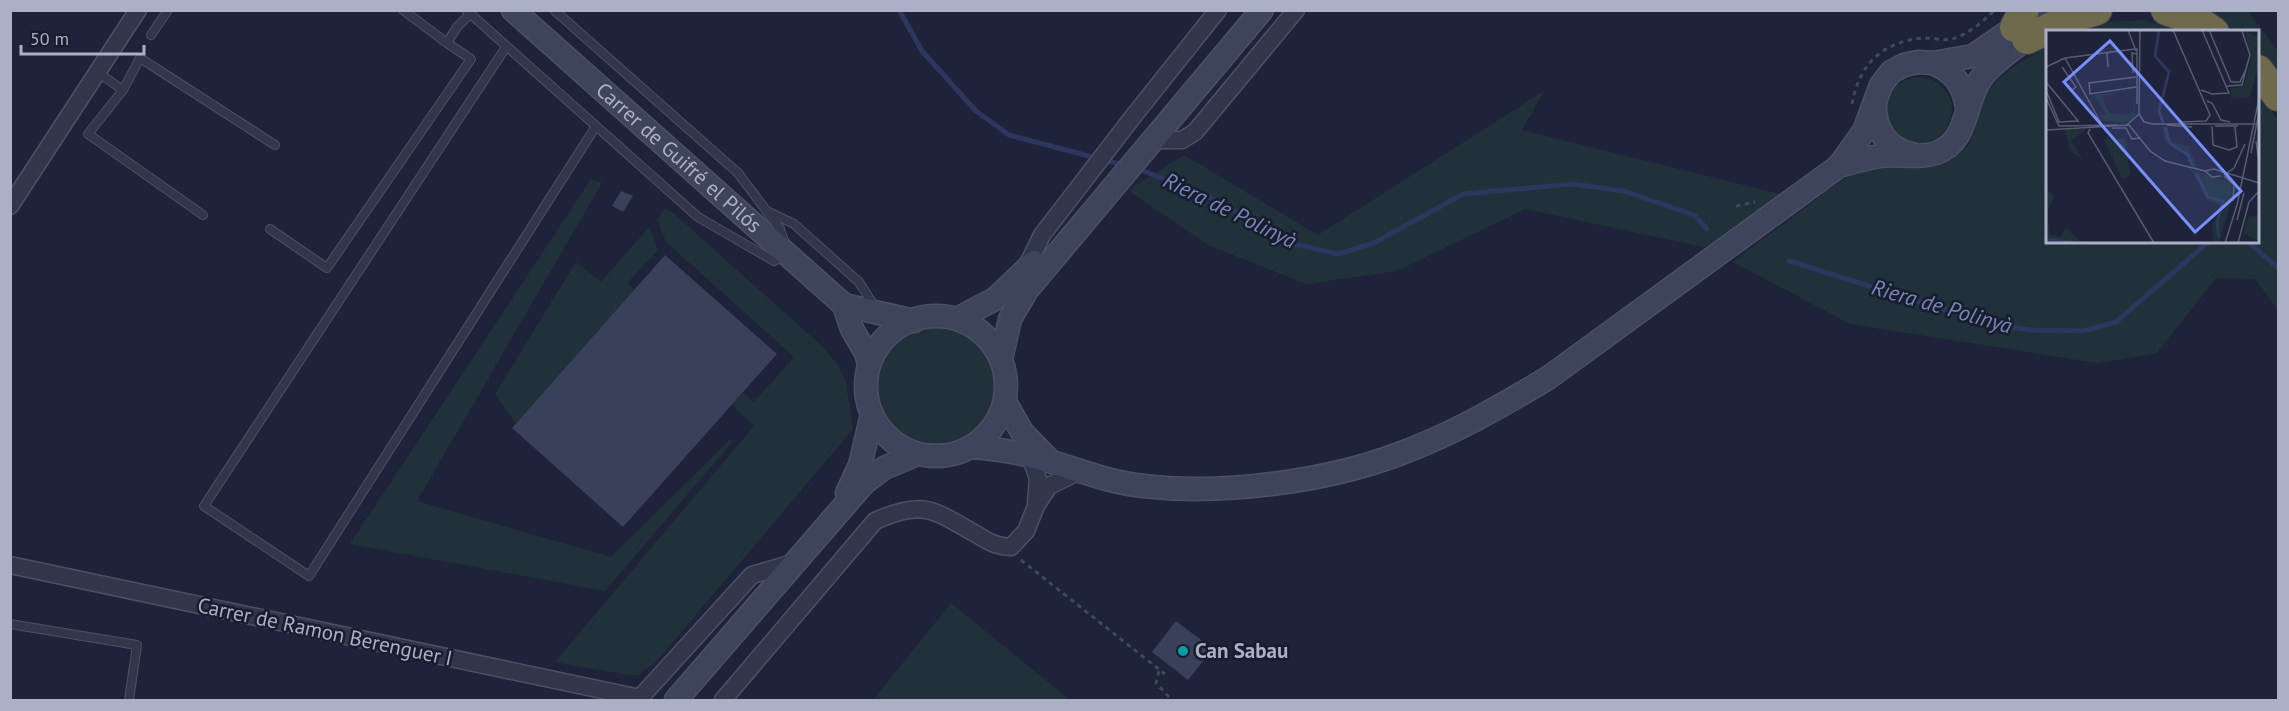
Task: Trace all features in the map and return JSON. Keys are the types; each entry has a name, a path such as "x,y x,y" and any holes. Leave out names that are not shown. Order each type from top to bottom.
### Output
{"highway":[{"path":"2022,26 2097,10"},
{"path":"2166,10 2198,21 2211,30"},
{"path":"2259,71 2278,96"}],"main road":[{"name":"Carrer de Guifré el Pilós","path":"513,10 844,305 852,329 866,353 869,364"},
{"path":"1143,147 1244,10"},
{"path":"957,319 995,299 1052,245 1143,147 1262,10"},
{"path":"971,447 1010,451 1143,486 1220,488 1300,479 1347,470 1397,455 1448,434 1502,406 1548,378 1839,166 1864,131 1881,85 1891,72 1904,65 1918,62 1933,63 1973,56 2047,10"},
{"path":"1968,106 1983,76 2022,26 2054,10"},
{"path":"1839,166 1881,155 1935,153 1949,146 1959,135 1966,122 1968,106 1965,92 1957,79 1946,69 1933,63"},
{"path":"1875,100 1875,116 1879,131 1889,143 1903,152 1918,155"},
{"path":"1001,359 1010,319 1016,306 1115,178"},
{"path":"844,305 914,321"},
{"path":"676,700 839,509 873,474 915,455 941,456 971,447 986,435 999,417 1005,402 1006,380 1001,359 993,344 984,335 957,319 936,316 900,327 888,336 869,364 866,384 872,415 884,432 898,445 915,455"},
{"path":"1005,402 1040,458"},
{"path":"839,509 860,465 872,415"}],"street":[{"path":"10,206 138,10"},
{"path":"1023,272 1042,235 1218,10"},
{"path":"1143,147 1182,140 1195,132 1296,10"},
{"path":"1036,506 1040,458"},
{"path":"723,700 875,521 898,510 913,508 934,510 997,546 1011,547 1026,531 1036,506 1049,486 1080,471"},
{"path":"639,699 752,574 793,563"},
{"name":"Carrer de Ramon Berenguer I","path":"10,565 639,699"}],"lane":[{"path":"150,34 168,10"},
{"path":"270,229 327,268 471,59 403,10"},
{"path":"447,43 468,12 698,217 774,261 787,254 780,229 738,173 554,10"},
{"path":"506,47 204,506 309,576 596,126"},
{"path":"204,215 88,134 123,90 140,58 275,144"},
{"path":"97,72 123,90"},
{"path":"769,212 794,224 860,282 878,312"},
{"path":"10,624 137,645 129,700"}],"path":[{"path":"1011,547 1024,564 1165,674"},
{"path":"1160,670 1156,683 1172,700"}],"shaded area":[{"path":"2195,11 2248,11 2278,51 2278,82 2259,58 2259,30 2228,30 2218,22"},
{"path":"2144,20 2178,30 2087,30 2110,22"},
{"path":"2046,48 2046,243 2259,243 2259,93 2278,120 2278,310 2255,279 2216,278 2157,353 2097,363 1850,324 1733,262 1853,174 1883,166 1928,167 1939,165 1961,153 1972,137 1986,94 1998,79"},
{"path":"1919,77 1932,80 1942,87 1949,97 1952,110 1949,123 1942,133 1932,140 1919,143 1906,140 1896,133 1889,123 1886,110 1889,97 1896,87 1906,80"},
{"path":"1544,91 1522,130 1780,194 1707,248 1525,209 1397,271 1306,284 1208,245 1128,190 1184,155 1318,235"},
{"path":"591,179 602,183 417,501 611,557 729,440 733,441 605,591 350,544"},
{"path":"665,209 672,212 822,346 838,365 846,382 853,429 657,661 638,675 629,675 555,662 754,426 732,405 743,392 754,402 794,357 666,242 657,219"},
{"path":"649,227 658,250 627,283 635,290 516,424 495,394 576,262 601,282"},
{"path":"936,317 963,323 975,329 985,338 994,348 1000,360 1006,387 1000,414 994,426 985,436 975,445 963,451 936,457 909,451 897,445 887,436 878,426 872,414 866,387 872,360 878,348 887,338 897,329 909,323"},
{"path":"951,603 1070,700 873,700"}],"building":[{"path":"621,191 633,196 623,212 612,206"},
{"path":"665,255 777,354 623,527 512,428"},
{"name":"Can Sabau","path":"1176,621 1213,649 1188,680 1152,652"}],"waterway":[{"name":"Riera de Polinyà","path":"899,10 922,51 976,111 1009,135 1123,165"},
{"name":"Riera de Polinyà","path":"1138,169 1206,195 1289,243 1338,254 1374,243 1463,194 1572,184 1624,191 1694,215 1707,229"},
{"name":"Riera de Polinyà","path":"1789,261 1992,324 2032,330 2083,331 2116,322 2210,243"},
{"name":"Riera de Polinyà","path":"2249,243 2278,268"}],"place":[{"name":"Can Sabau","path":"1183,651"}]}
